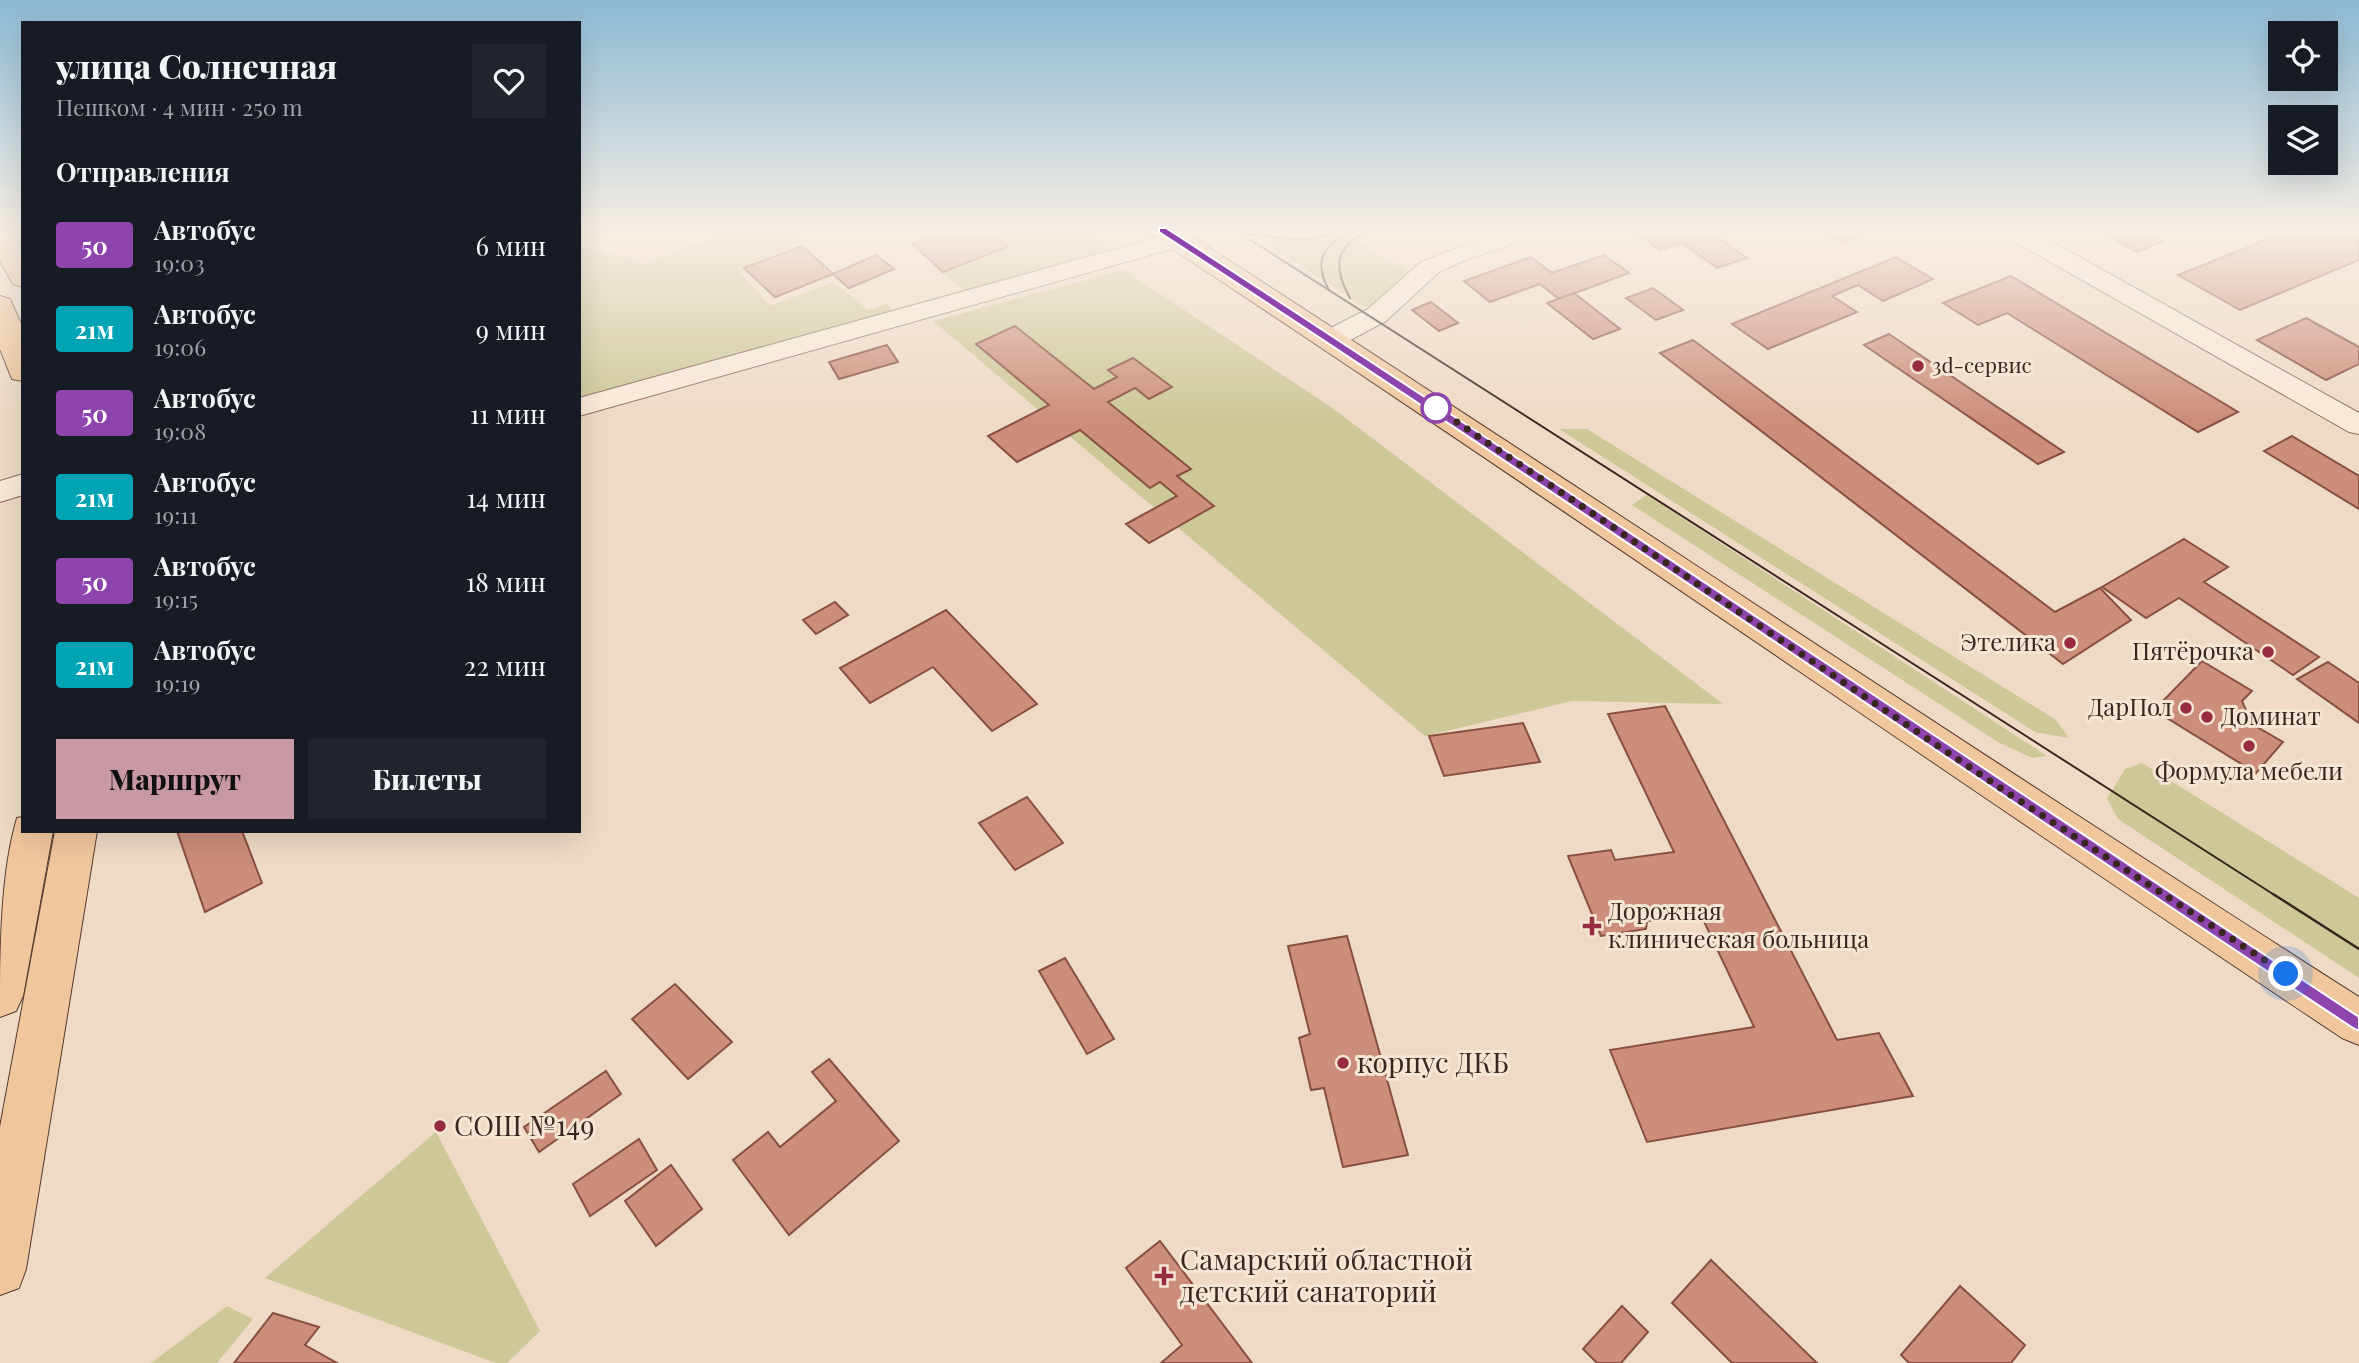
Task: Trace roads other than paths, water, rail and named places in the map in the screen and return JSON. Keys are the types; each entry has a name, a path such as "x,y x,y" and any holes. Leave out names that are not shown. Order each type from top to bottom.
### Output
{"main road":[{"path":"1259,294 1447,416 2034,811 2359,1023"},
{"path":"1,311 21,366"},
{"path":"0,996 32,833"},
{"path":"0,1269 76,833"}],"street":[{"path":"581,406 969,294"},
{"path":"1329,340 1377,315 1401,294"},
{"path":"2125,294 2359,425"},
{"path":"0,492 21,485"}],"tram line":[{"path":"1334,294 2276,896"},
{"path":"1348,294 1350,298"},
{"path":"2273,894 2359,949"}],"place":[{"name":"3d-сервис","path":"1918,366"},
{"name":"Этелика","path":"2070,643"},
{"name":"Пятёрочка","path":"2268,652"},
{"name":"ДарПол","path":"2186,708"},
{"name":"Доминат","path":"2207,717"},
{"name":"Формула мебели","path":"2249,746"},
{"name":"Дорожная клиническая больница","path":"1592,926"},
{"name":"корпус ДКБ","path":"1343,1063"},
{"name":"СОШ №149","path":"440,1126"},
{"name":"Самарский областной детский санаторий","path":"1164,1276"}]}
